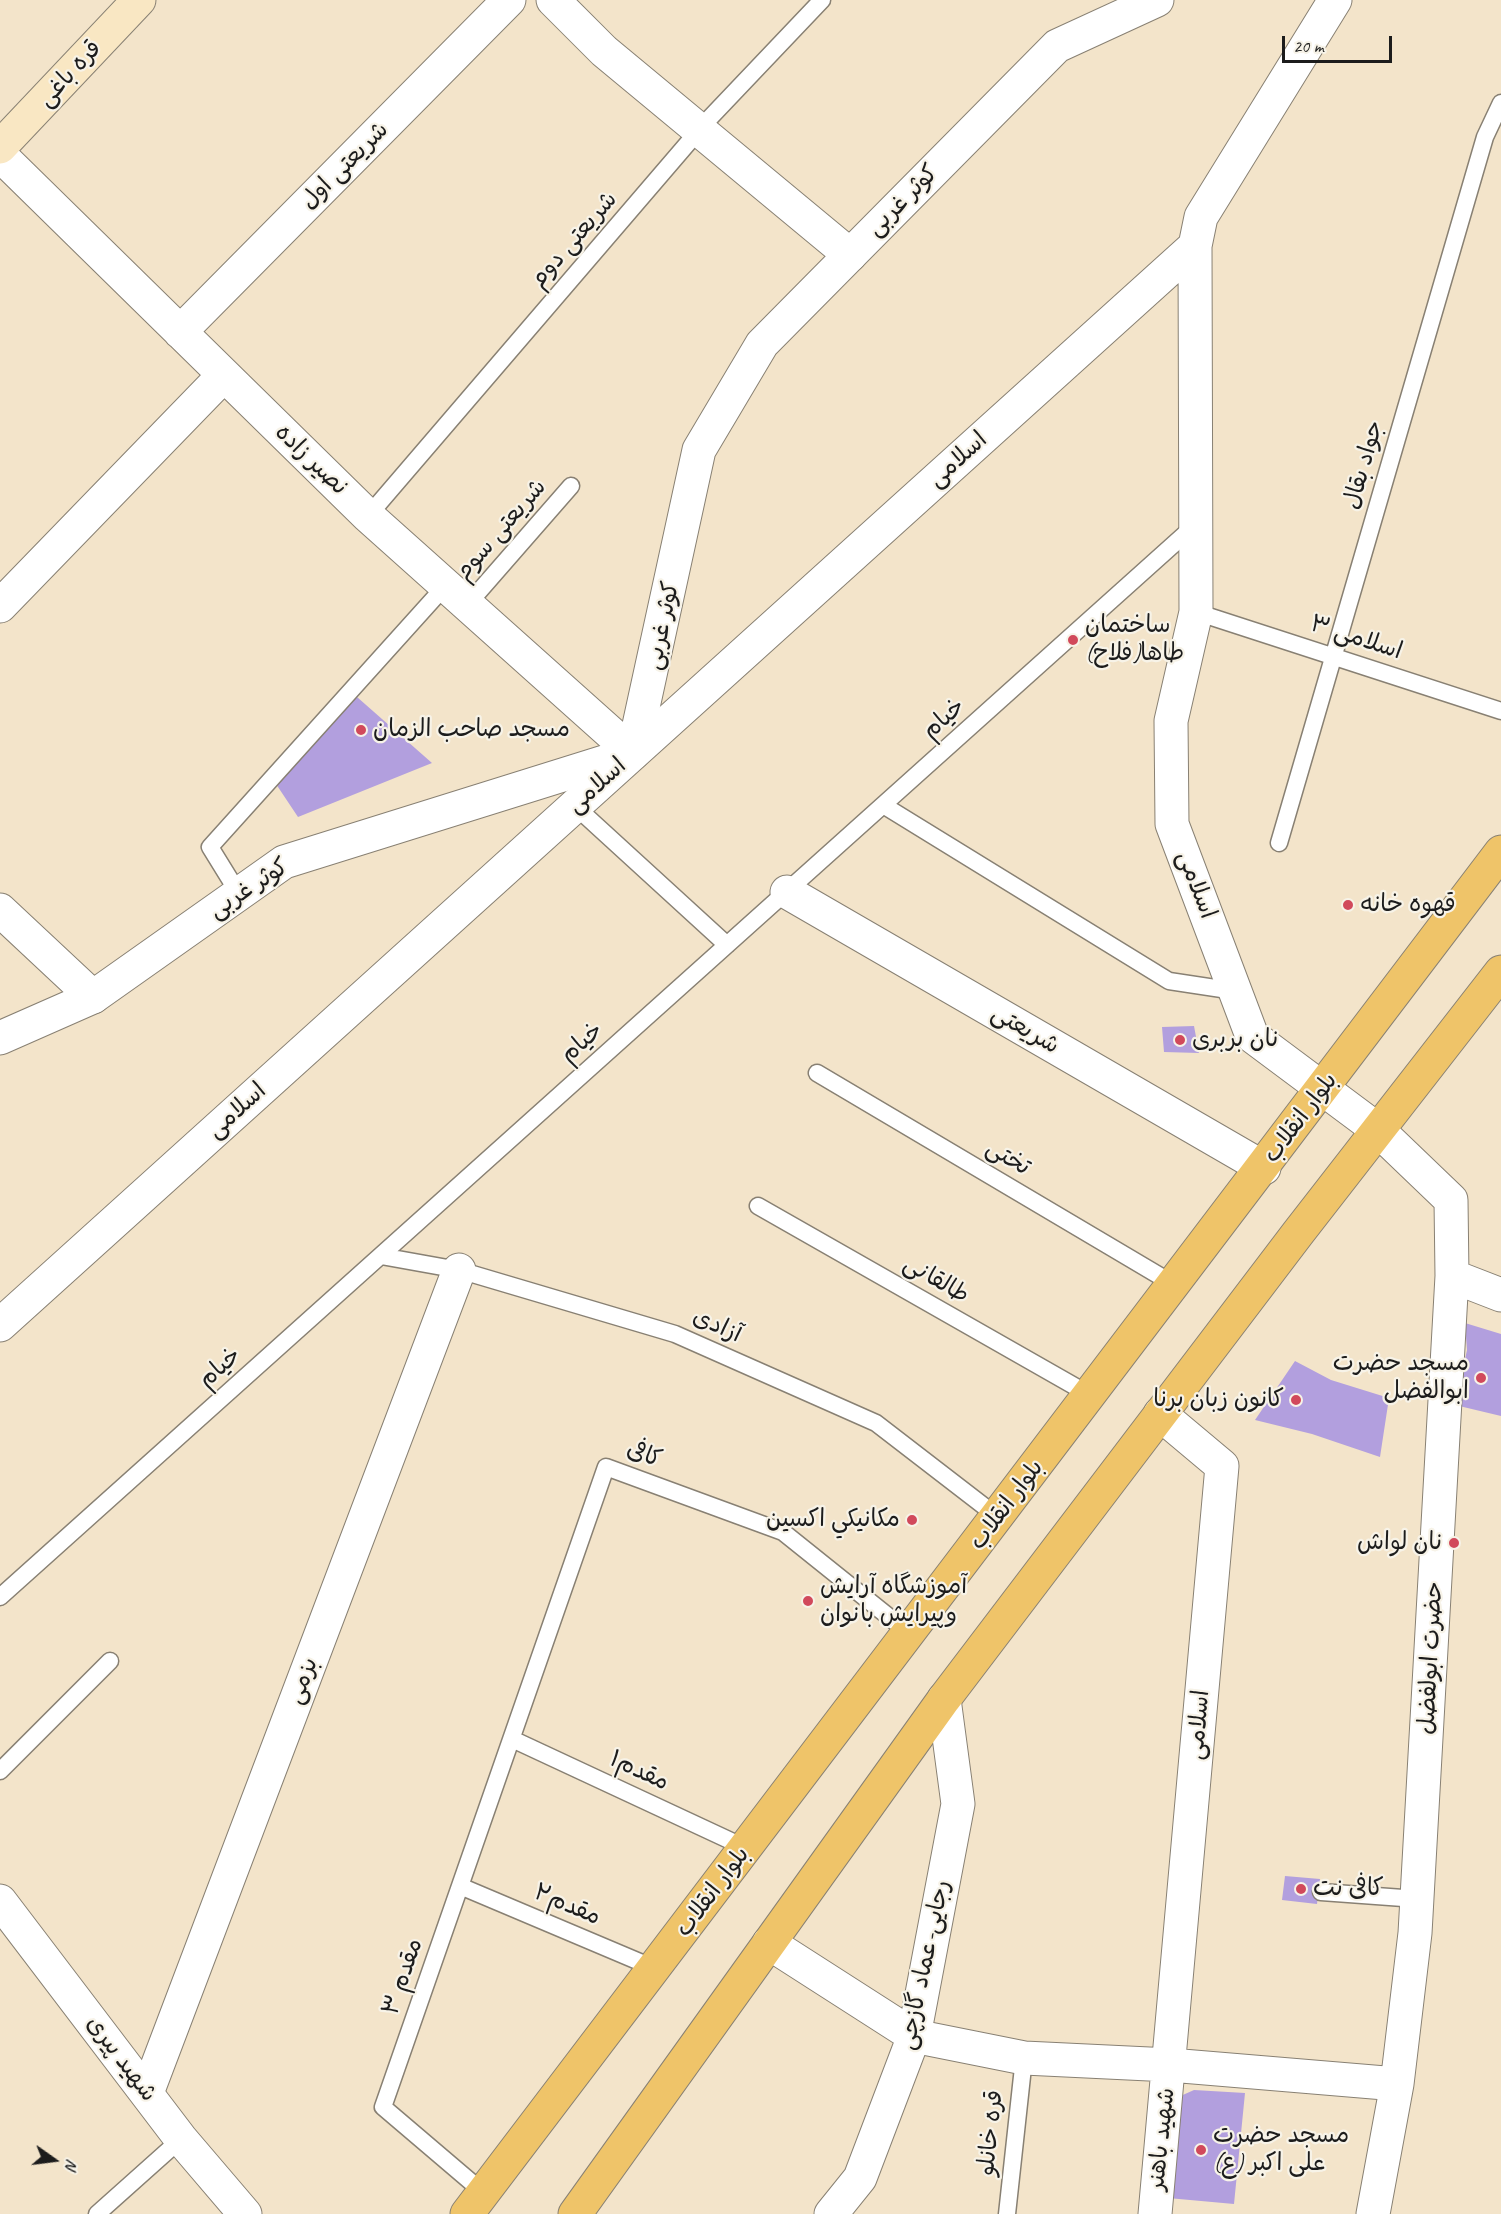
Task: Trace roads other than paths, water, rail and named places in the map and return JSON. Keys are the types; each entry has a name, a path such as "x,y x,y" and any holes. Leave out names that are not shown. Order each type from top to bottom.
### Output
{"main road":[{"name":"قره باغی","path":"0,147 140,0"},
{"name":"بلوار انقلاب","path":"476,2203 1264,1168 1501,852"},
{"path":"575,2214 944,1699 1160,1414 1501,972"}],"street":[{"name":"شریعتی اول","path":"180,332 509,0"},
{"path":"553,0 604,51 850,255"},
{"name":"کوثر غربی","path":"0,1038 93,997 284,862 633,753 646,706 699,450 762,344 1057,46 1157,0"},
{"name":"اسلامی","path":"1335,0 1201,217 1195,246 1196,612 1171,721 1172,824 1252,1036 1378,1130"},
{"name":"نصیر زاده","path":"0,156 368,516 633,753"},
{"name":"اسلامی","path":"0,1325 1195,246"},
{"path":"0,606 224,375"},
{"name":"شریعتی","path":"787,892 1264,1168"},
{"path":"0,910 93,997"},
{"name":"حضرت ابولفضل","path":"1373,2214 1397,2084 1417,1899 1452,1276 1451,1200 1378,1130"},
{"name":"بزمی","path":"147,2093 459,1270"},
{"path":"1452,1276 1501,1295"},
{"name":"اسلامی","path":"1160,1414 1222,1466 1170,2065"},
{"name":"رجایی-عماد گازچی","path":"831,2214 860,2178 914,2036 958,1804 944,1699"},
{"name":"شهید پیری","path":"0,1901 181,2139 245,2214"},
{"path":"769,1943 914,2036 1024,2058 1170,2065 1397,2084"},
{"name":"شهید باهنر","path":"1155,2214 1170,2065"}],"lane":[{"name":"شریعتی دوم","path":"368,516 699,130 822,0"},
{"name":"جواد بقال","path":"1278,843 1485,137 1501,103"},
{"name":"شریعتی سوم","path":"239,894 210,847 457,595 571,486"},
{"name":"خیام","path":"0,1597 1196,525"},
{"name":"اسلامی ۳","path":"1196,612 1501,711"},
{"path":"883,805 1169,981 1236,991"},
{"path":"575,806 727,945"},
{"name":"تختی","path":"816,1073 1175,1285"},
{"name":"طالقانی","path":"758,1206 1090,1395"},
{"name":"آزادی","path":"381,1256 459,1270 675,1334 876,1423 998,1517"},
{"name":"کافی","path":"512,1739 606,1467 783,1532 909,1633"},
{"path":"0,1771 110,1660"},
{"name":"مقدم۱","path":"512,1739 746,1848"},
{"name":"مقدم ۳","path":"476,2203 383,2107 512,1739"},
{"name":"مقدم۲","path":"460,1886 654,1968"},
{"path":"1321,1892 1417,1899"},
{"name":"قره خانلو","path":"1007,2214 1024,2058"},
{"path":"97,2214 181,2139"}],"place":[{"name":"ساختمان طاها(فلاح)","path":"1073,640"},
{"name":"مسجد صاحب الزمان","path":"361,730"},
{"name":"قهوه خانه","path":"1348,905"},
{"name":"نان بربری","path":"1180,1040"},
{"name":"مسجد حضرت ابوالفضل","path":"1481,1378"},
{"name":"کانون زبان برنا","path":"1296,1400"},
{"name":"مكانيكي اكسين","path":"912,1520"},
{"name":"نان لواش","path":"1454,1543"},
{"name":"آموزشگاه آرایش وپیرایش بانوان","path":"808,1601"},
{"name":"کافی نت","path":"1301,1889"},
{"name":"مسجد حضرت علی اکبر (ع)","path":"1201,2150"}]}
